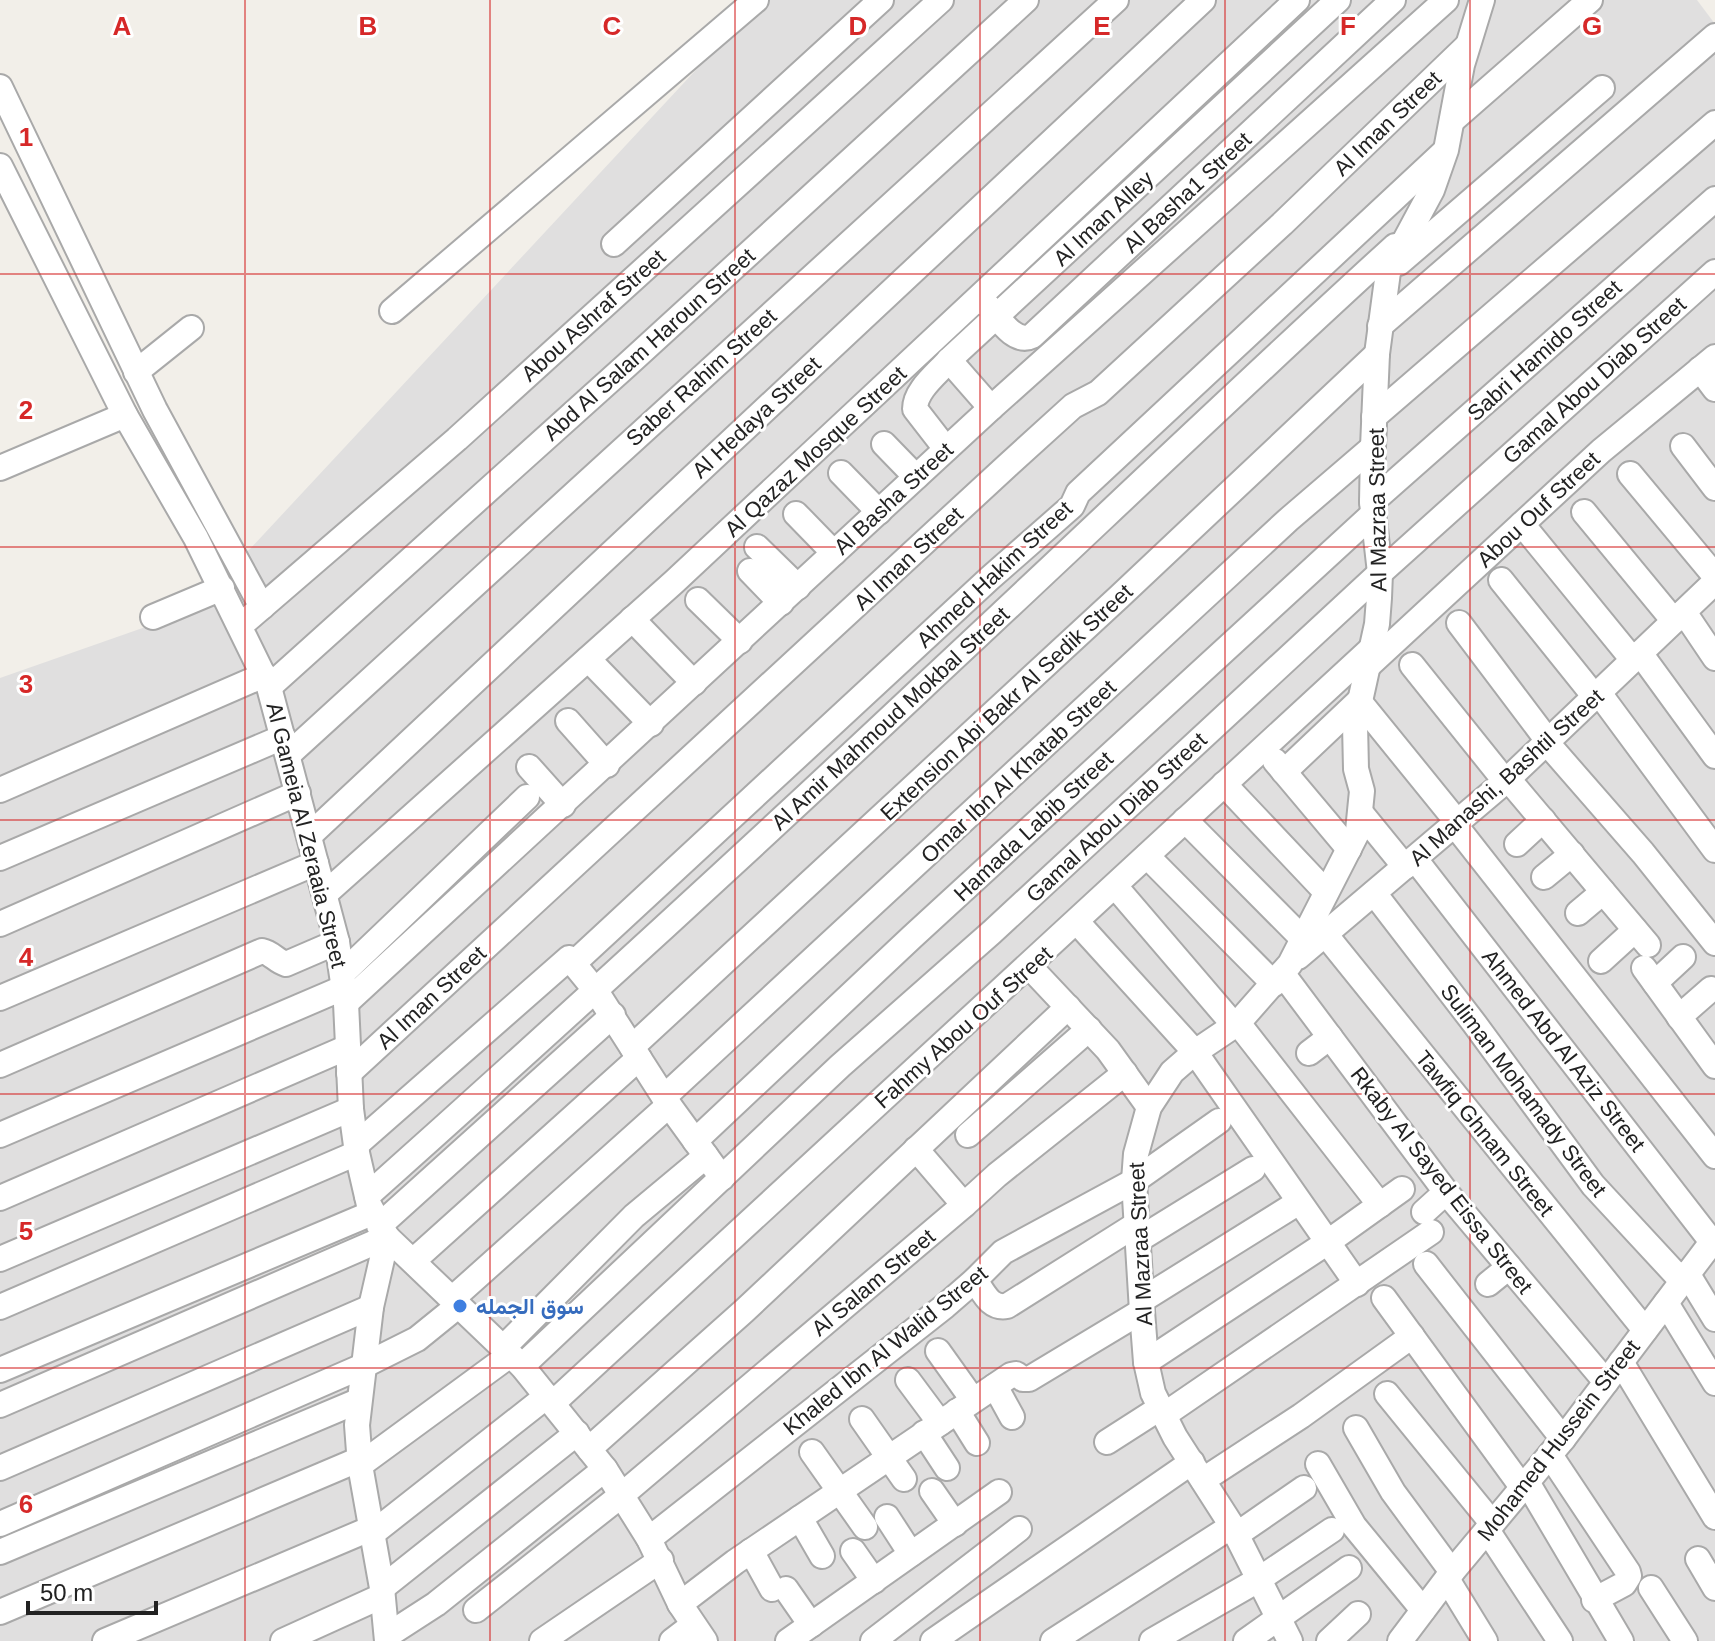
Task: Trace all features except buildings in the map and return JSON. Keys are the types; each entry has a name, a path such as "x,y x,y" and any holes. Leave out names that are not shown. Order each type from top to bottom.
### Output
{"street":[{"path":"392,311 756,0"},
{"path":"614,244 881,0"},
{"name":"Abou Ashraf Street","path":"241,625 457,439 941,0"},
{"name":"Abd Al Salam Haroun Street","path":"0,790 267,681 627,365 1026,0"},
{"name":"Saber Rahim Street","path":"0,858 285,746 1116,0"},
{"name":"Al Hedaya Street","path":"310,835 1203,0"},
{"name":"Al Qazaz Mosque Street","path":"326,893 632,619 1297,0"},
{"name":"Al Iman Alley","path":"946,449 919,416 915,402 922,390 949,360 1338,0"},
{"name":"Al Basha1 Street","path":"980,297 1016,337 1032,336 1393,0"},
{"name":"Al Basha Street","path":"345,988 498,865 946,449 1446,0"},
{"name":"Al Mazraa Street","path":"1314,936 1326,892 1358,831 1361,813 1362,791 1354,746 1359,701 1377,624 1380,573 1373,508 1373,447 1377,354 1388,272 1432,190 1446,150 1459,78 1482,0"},
{"path":"1454,119 1590,0"},
{"path":"1380,326 1715,36"},
{"name":"Al Iman Street","path":"349,1073 1008,465 1073,406 1098,393 1282,224 1468,45"},
{"path":"0,87 136,372 226,546 262,607"},
{"path":"1388,272 1602,88"},
{"path":"1374,417 1715,123"},
{"name":"Ahmed Hakim Street","path":"0,1307 357,1149 572,960 1072,506 1078,493 1446,150"},
{"name":"Al Gameia Al Zeraaia Street","path":"0,166 125,415 222,588 267,681 337,942 345,988 351,1109 357,1149 376,1218"},
{"name":"Sabri Hamido Street","path":"1373,508 1715,199"},
{"name":"Al Amir Mahmoud Mokbal Street","path":"376,1218 596,991 1409,233"},
{"name":"Gamal Abou Diab Street","path":"512,1357 722,1178 840,1066 992,932 1380,573 1715,272"},
{"path":"136,372 191,328"},
{"name":"Extension Abi Bakr Al Sedik Street","path":"413,1261 1377,354"},
{"path":"949,360 991,408"},
{"path":"1708,363 1715,389"},
{"name":"Abou Ouf Street","path":"1369,658 1601,451 1708,363"},
{"path":"0,468 125,415"},
{"path":"884,444 916,477"},
{"path":"1683,446 1715,488"},
{"name":"Omar Ibn Al Khatab Street","path":"0,1524 363,1366 417,1339 1277,531 1373,447"},
{"path":"841,473 879,512"},
{"path":"1630,474 1715,579"},
{"name":"Hamada Labib Street","path":"512,1357 634,1216 700,1148 969,884 1373,508"},
{"path":"1584,512 1715,658"},
{"path":"796,514 834,553"},
{"path":"1522,524 1637,657 1715,756"},
{"path":"757,547 789,595"},
{"path":"750,571 789,595"},
{"name":"Al Manashi, Bashtil Street","path":"1282,974 1314,936 1374,893 1507,780 1715,579"},
{"path":"1501,580 1597,695 1715,850"},
{"path":"153,617 222,588"},
{"path":"698,600 740,641"},
{"path":"632,619 694,683"},
{"path":"1459,623 1547,742 1643,853 1715,943"},
{"name":"Fahmy Abou Ouf Street","path":"105,1641 372,1530 550,1400 1029,966 1263,747 1369,658"},
{"path":"588,659 651,724"},
{"path":"1412,665 1603,892 1645,956 1679,1017 1713,1058"},
{"path":"1284,772 1359,701 1715,1156"},
{"path":"568,721 607,765"},
{"path":"1263,747 1349,849"},
{"path":"529,767 563,805"},
{"path":"1224,784 1326,892"},
{"path":"0,924 298,793"},
{"path":"0,1135 345,988 527,797"},
{"name":"Ahmed Abd Al Aziz Street","path":"1361,813 1410,863 1713,1240"},
{"name":"Tawfiq Ghnam Street","path":"1185,820 1314,936 1645,1330"},
{"path":"1517,844 1543,820"},
{"path":"480,843 498,865"},
{"path":"1544,877 1572,854"},
{"name":"Rkaby Al Sayed Eissa Street","path":"1147,856 1282,974 1446,1192 1509,1267 1614,1372 1715,1517"},
{"path":"0,998 316,863"},
{"path":"1115,886 1236,1024 1380,1205"},
{"path":"1578,913 1603,892"},
{"name":"Suliman Mohamady Street","path":"1374,893 1593,1185 1684,1277 1715,1319"},
{"path":"1077,922 1195,1052 1357,1284"},
{"path":"0,1065 262,951 269,952 279,962 286,964 337,942"},
{"path":"1601,961 1645,956 1683,957"},
{"path":"572,960 613,1015 667,1101 722,1178"},
{"path":"1029,966 1089,1029 1149,1107"},
{"name":"Al Mazraa Street","path":"1282,974 1236,1024 1172,1072 1149,1107 1136,1154 1134,1181 1149,1378 1162,1412 1234,1530 1284,1630"},
{"path":"1679,1017 1711,989"},
{"path":"283,1641 382,1592 583,1441 744,1311 1068,1007"},
{"path":"0,1405 376,1218 613,1015"},
{"path":"968,1135 1089,1029"},
{"path":"1309,1053 1330,1037"},
{"path":"0,1198 348,1047"},
{"name":"Al Salam Street","path":"476,1610 623,1494 997,1175 1125,1073"},
{"path":"0,1259 351,1109"},
{"name":"Khaled Ibn Al Walid Street","path":"649,1539 975,1280 1003,1252 1134,1181 1219,1121"},
{"path":"916,1149 964,1205"},
{"path":"975,1280 992,1304 1007,1306 1253,1169"},
{"path":"1146,1362 1328,1242 1402,1189"},
{"path":"1107,1442 1162,1412 1357,1284 1428,1222 1446,1192"},
{"path":"680,1604 751,1551 1013,1374 1029,1379 1299,1202"},
{"path":"376,1218 413,1261 512,1357 550,1400 623,1494 661,1560 680,1604 699,1633 672,1641"},
{"path":"376,1218 371,1307 358,1401 360,1462 388,1638 436,1604 605,1469"},
{"path":"0,1370 376,1218"},
{"name":"Mohamed Hussein Street","path":"1403,1640 1450,1576 1557,1447 1713,1240"},
{"path":"1426,1264 1557,1447 1628,1572 1624,1584 1594,1600"},
{"path":"1488,1284 1509,1267"},
{"path":"1384,1298 1524,1484 1621,1641"},
{"path":"1666,1303 1715,1383"},
{"path":"0,1468 371,1307"},
{"path":"933,1641 967,1615 1198,1471 1301,1416 1412,1336"},
{"path":"938,1351 948,1417 947,1468"},
{"path":"0,1612 360,1462 512,1357"},
{"path":"908,1380 977,1443"},
{"path":"995,1386 1012,1417"},
{"path":"1387,1394 1490,1526 1560,1641"},
{"path":"0,1552 358,1401"},
{"path":"862,1419 904,1479"},
{"path":"1356,1428 1393,1492 1450,1576 1485,1641"},
{"path":"812,1452 840,1491 911,1554"},
{"path":"1318,1464 1354,1526 1423,1610"},
{"path":"1053,1641 1304,1488"},
{"path":"932,1491 955,1524"},
{"path":"788,1641 999,1492"},
{"path":"800,1518 822,1556"},
{"path":"873,1641 1019,1529"},
{"path":"1152,1641 1258,1580 1332,1530"},
{"path":"751,1551 811,1625"},
{"path":"853,1551 874,1581"},
{"path":"1698,1559 1715,1588"},
{"path":"542,1641 661,1560"},
{"path":"1246,1641 1284,1630 1349,1568"},
{"path":"1651,1588 1685,1641"},
{"path":"1329,1641 1358,1614"}],"shaded area":[{"path":"761,0 1697,0 1715,24 1715,1641 0,1641 0,678 154,624 250,549"}],"place":[{"name":"سوق الجمله","path":"460,1306"}]}
